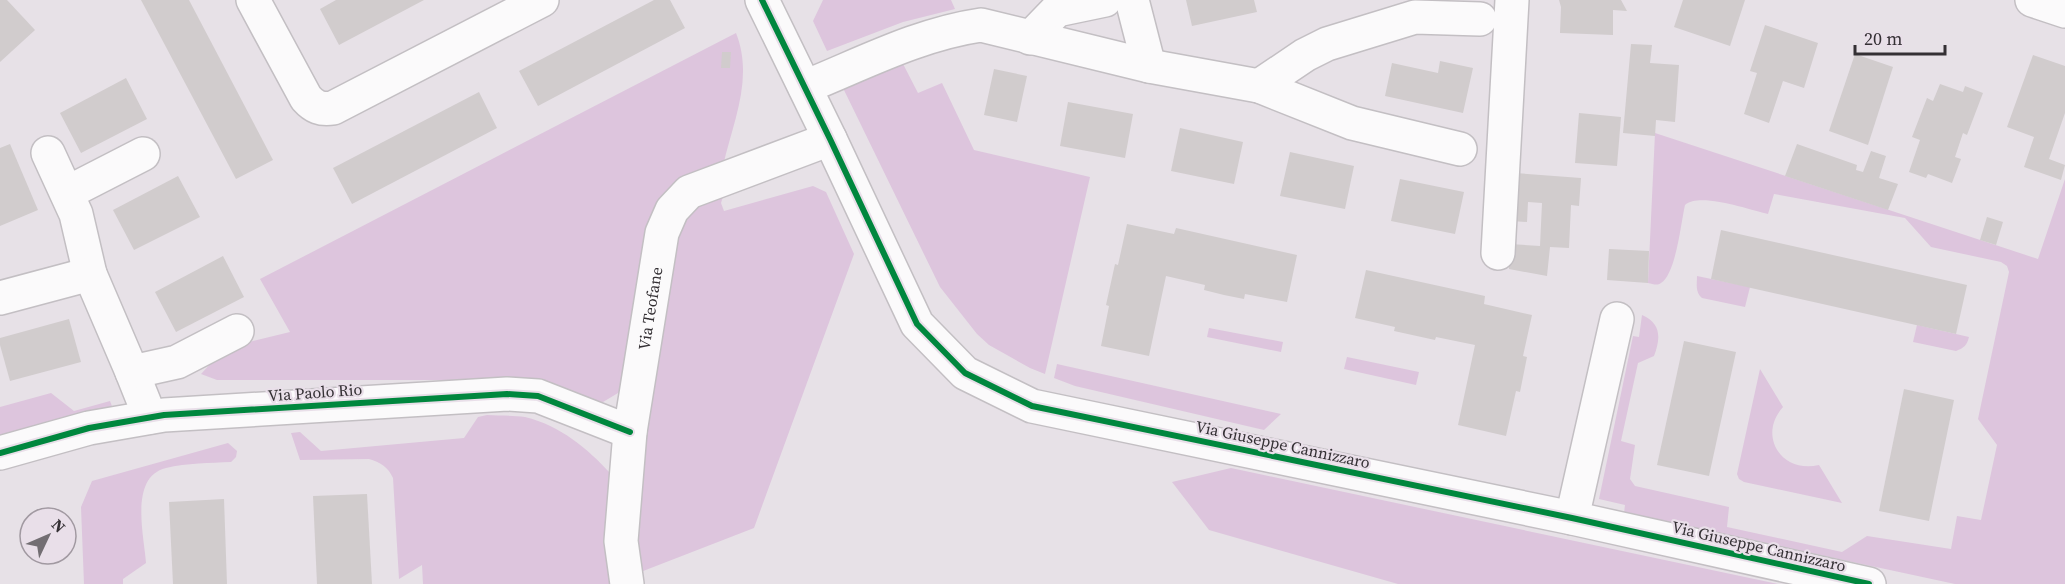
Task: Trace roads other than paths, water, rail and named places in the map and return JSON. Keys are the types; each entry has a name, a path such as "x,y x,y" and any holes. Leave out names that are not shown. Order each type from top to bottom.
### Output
{"street":[{"path":"253,0 306,98 312,105 326,109 333,108 542,0"},
{"name":"Via Giuseppe Cannizzaro","path":"762,0 917,324 965,373 1032,406 1572,518 1869,584"},
{"path":"1030,38 1057,10 1105,0"},
{"path":"1131,0 1149,66"},
{"path":"1498,253 1512,0"},
{"path":"2032,0 2065,11"},
{"path":"1259,86 1305,55 1327,44 1415,17 1480,19"},
{"path":"805,87 921,39 953,29 981,25 1149,66 1259,86 1352,123 1460,149"},
{"name":"Via Teofane","path":"627,584 621,541 630,432 662,233 672,210 688,192 830,139"},
{"path":"48,153 76,214 90,274 150,417"},
{"path":"67,193 143,154"},
{"path":"0,298 90,274"},
{"path":"1572,518 1617,319"},
{"path":"132,372 177,362 237,331"},
{"name":"Via Paolo Rio","path":"0,453 89,428 164,415 507,394 538,396 630,432"}]}
